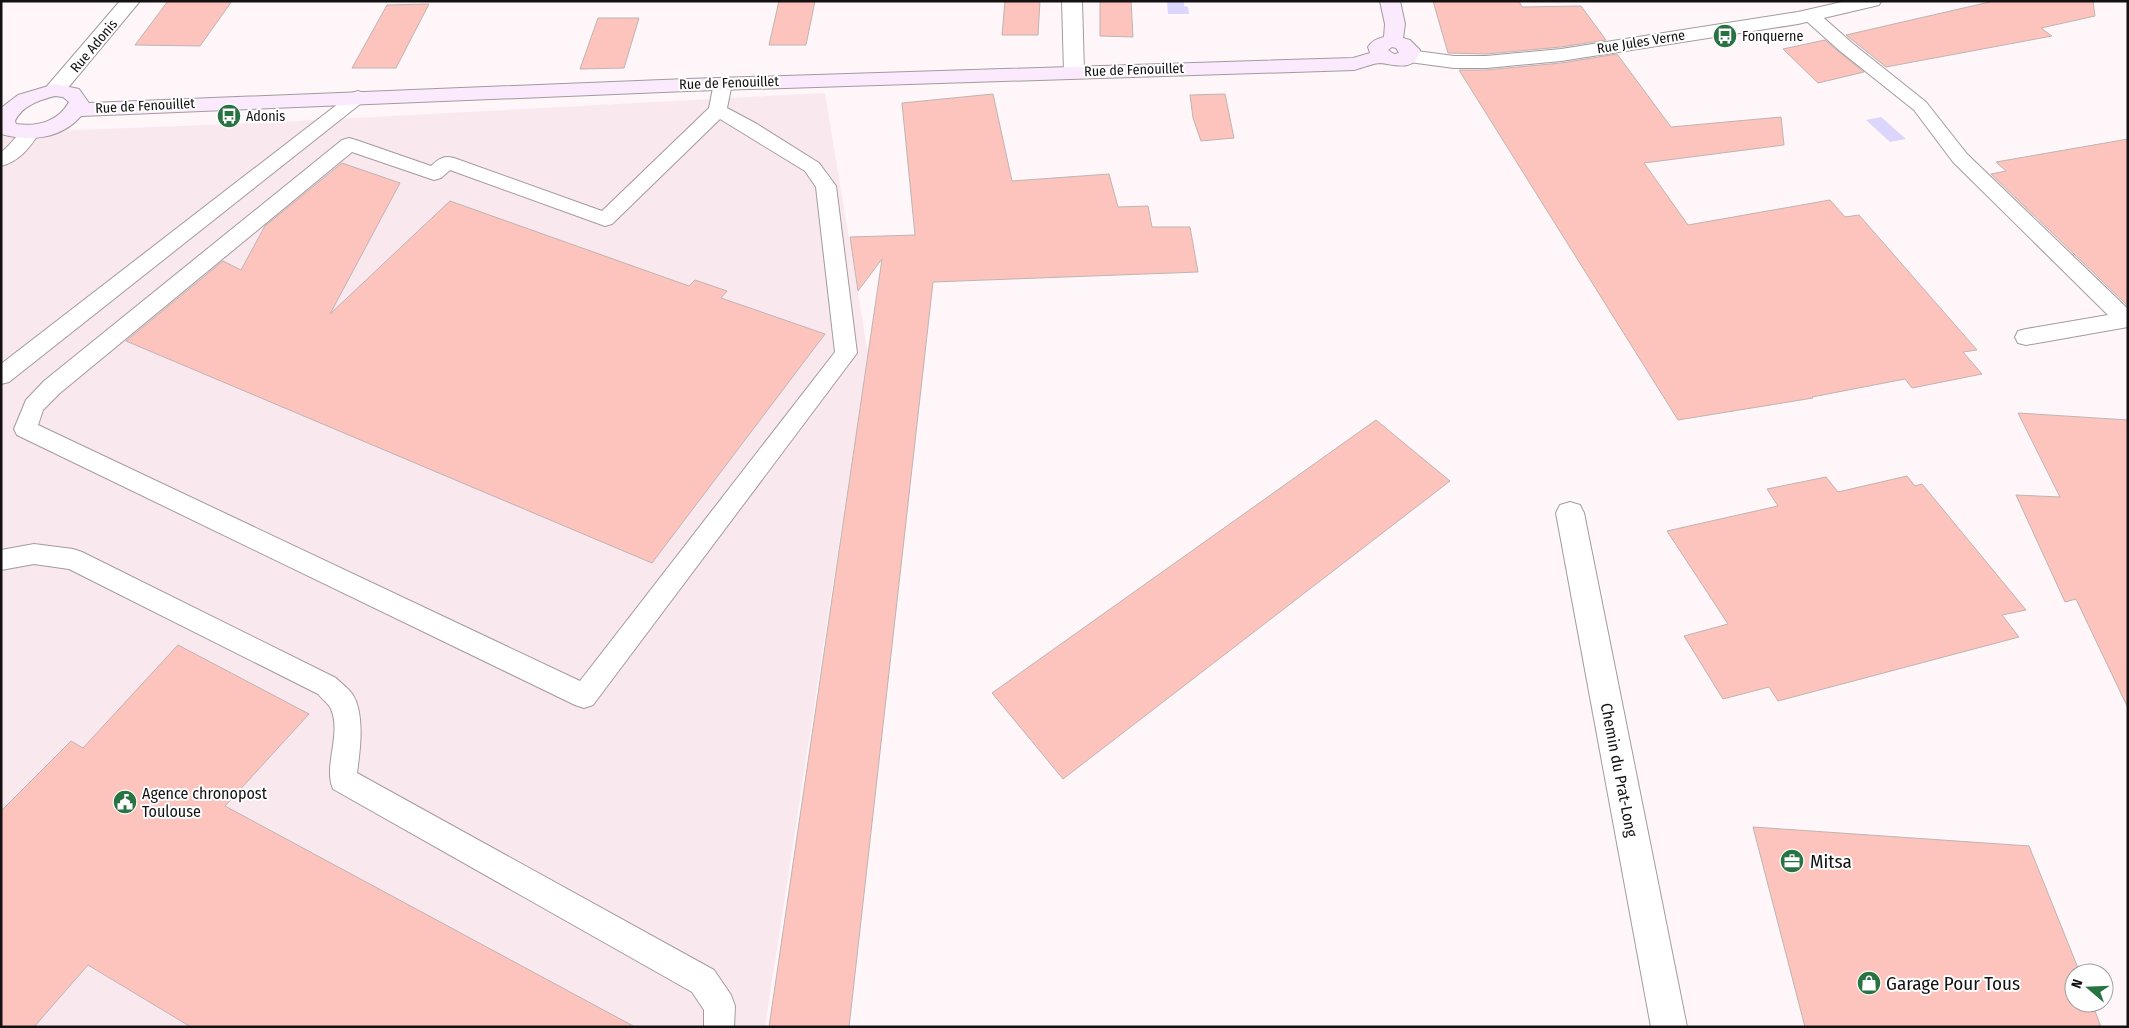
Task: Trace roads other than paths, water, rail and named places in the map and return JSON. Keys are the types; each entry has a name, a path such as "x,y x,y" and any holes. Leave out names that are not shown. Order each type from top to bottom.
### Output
{"street":[{"name":"Rue Adonis","path":"55,90 131,1"},
{"path":"1072,1 1074,72"},
{"path":"1387,49 1395,24 1390,1"},
{"path":"1782,1 1804,16"},
{"name":"Rue Jules Verne","path":"1409,56 1454,62 1486,62 1562,55 1804,16 1872,1"},
{"name":"Rue de Fenouillet","path":"76,110 723,83 1354,64 1387,49 1396,61 1409,56"},
{"path":"55,90 68,91 76,95 79,102 76,110 67,119 52,127 31,132 19,132 8,129 4,121 4,112 28,97 55,90"},
{"name":"Chemin du Prat-Long","path":"1570,513 1669,1027"}],"lane":[{"path":"1804,16 1920,106 1960,158 2126,320 2026,337"},
{"path":"718,110 751,128 812,167 826,186 846,353 584,696 25,429 34,406 52,387 349,144 434,174 446,162 605,218 718,110 723,83"},
{"path":"1,376 358,97"},
{"path":"1,160 8,157 21,146 31,132"},
{"path":"1,560 34,554 73,558 327,686 343,703 348,736 343,780 703,981 720,1006 718,1027"}],"place":[{"name":"Fonquerne","path":"1725,36"},
{"name":"Adonis","path":"229,116"},
{"name":"Agence chronopost Toulouse","path":"125,802"},
{"name":"Mitsa","path":"1792,861"},
{"name":"Garage Pour Tous","path":"1869,983"}]}
